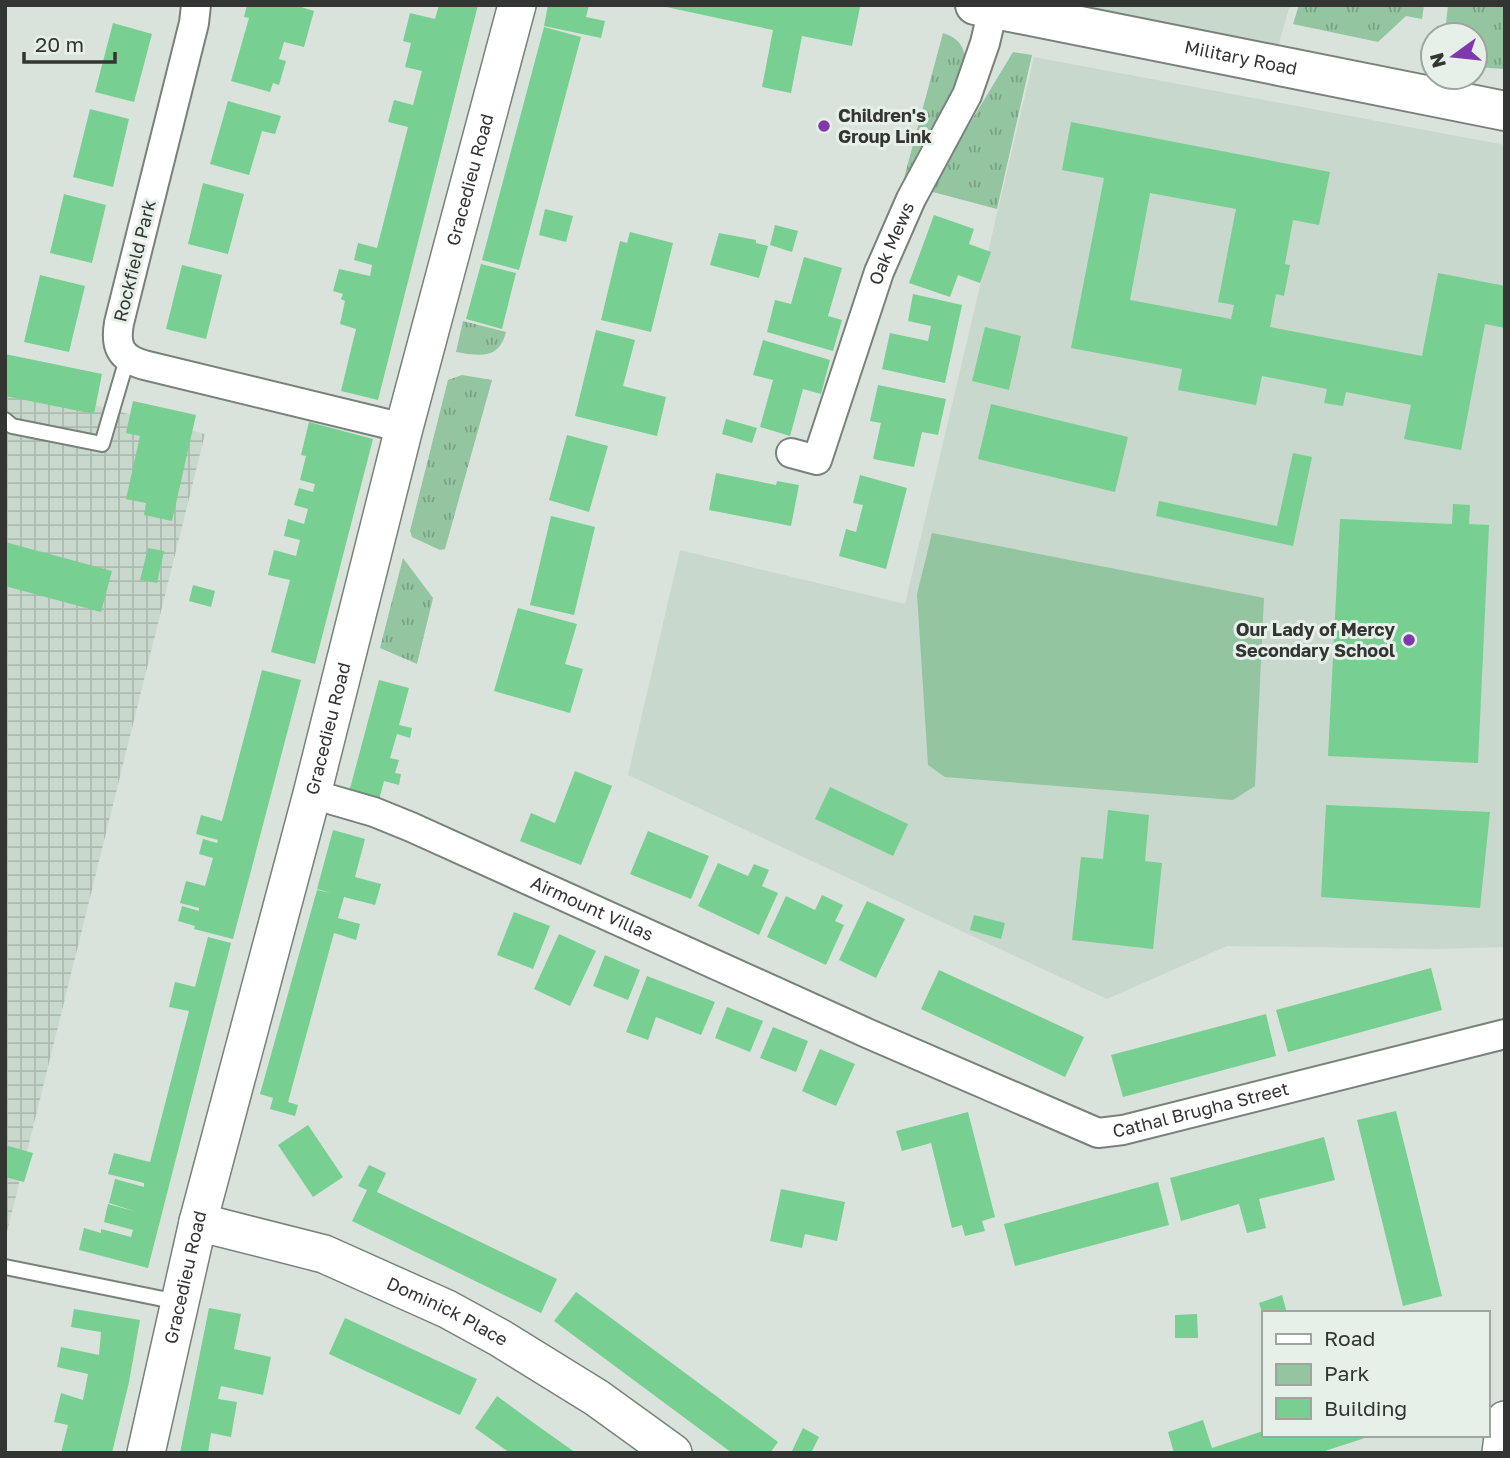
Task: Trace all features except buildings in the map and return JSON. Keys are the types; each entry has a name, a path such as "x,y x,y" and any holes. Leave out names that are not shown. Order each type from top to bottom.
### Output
{"main road":[{"name":"Military Road","path":"984,7 1505,111"}],"street":[{"name":"Rockfield Park","path":"127,359 117,342 119,323 194,23 196,5"},
{"name":"Gracedieu Road","path":"146,1453 198,1222 517,5"},
{"name":"Oak Mews","path":"791,453 817,460 879,272 911,199 967,96 985,43 984,7"},
{"path":"127,359 404,428"},
{"name":"Airmount Villas","path":"312,794 365,809 411,827 869,1034"},
{"name":"Cathal Brugha Street","path":"869,1034 1080,1126 1106,1133 1505,1034"},
{"name":"Dominick Place","path":"198,1222 324,1254 447,1309 500,1338 597,1398 673,1453"},
{"path":"1501,1453 1505,1420"}],"lane":[{"path":"5,420 12,426 102,444 127,359"},
{"path":"5,1267 180,1302"}],"shaded area":[{"path":"1070,5 1290,5 1277,50"},
{"path":"1034,57 1505,145 1505,947 1436,949 1227,946 1107,999 628,775 680,550 905,604"},
{"path":"5,382 205,434 5,1240"}],"green space":[{"path":"1299,5 1424,5 1422,19 1406,16 1378,42 1293,24"},
{"path":"1448,5 1505,5 1505,69 1489,68 1489,21 1446,21"},
{"path":"943,33 956,40 963,50 965,62 962,76 904,178"},
{"path":"1013,52 1032,55 997,209 929,191"},
{"path":"463,321 506,332 503,341 498,348 487,354 456,352"},
{"path":"462,375 492,380 445,549 440,550 412,537 410,531 448,380"},
{"path":"932,533 1264,598 1255,786 1233,800 945,777 928,765 917,594"},
{"path":"403,558 433,598 417,664 380,648"}],"place":[{"name":"Children's Group Link","path":"824,126"},
{"name":"Our Lady of Mercy Secondary School","path":"1409,640"}]}
